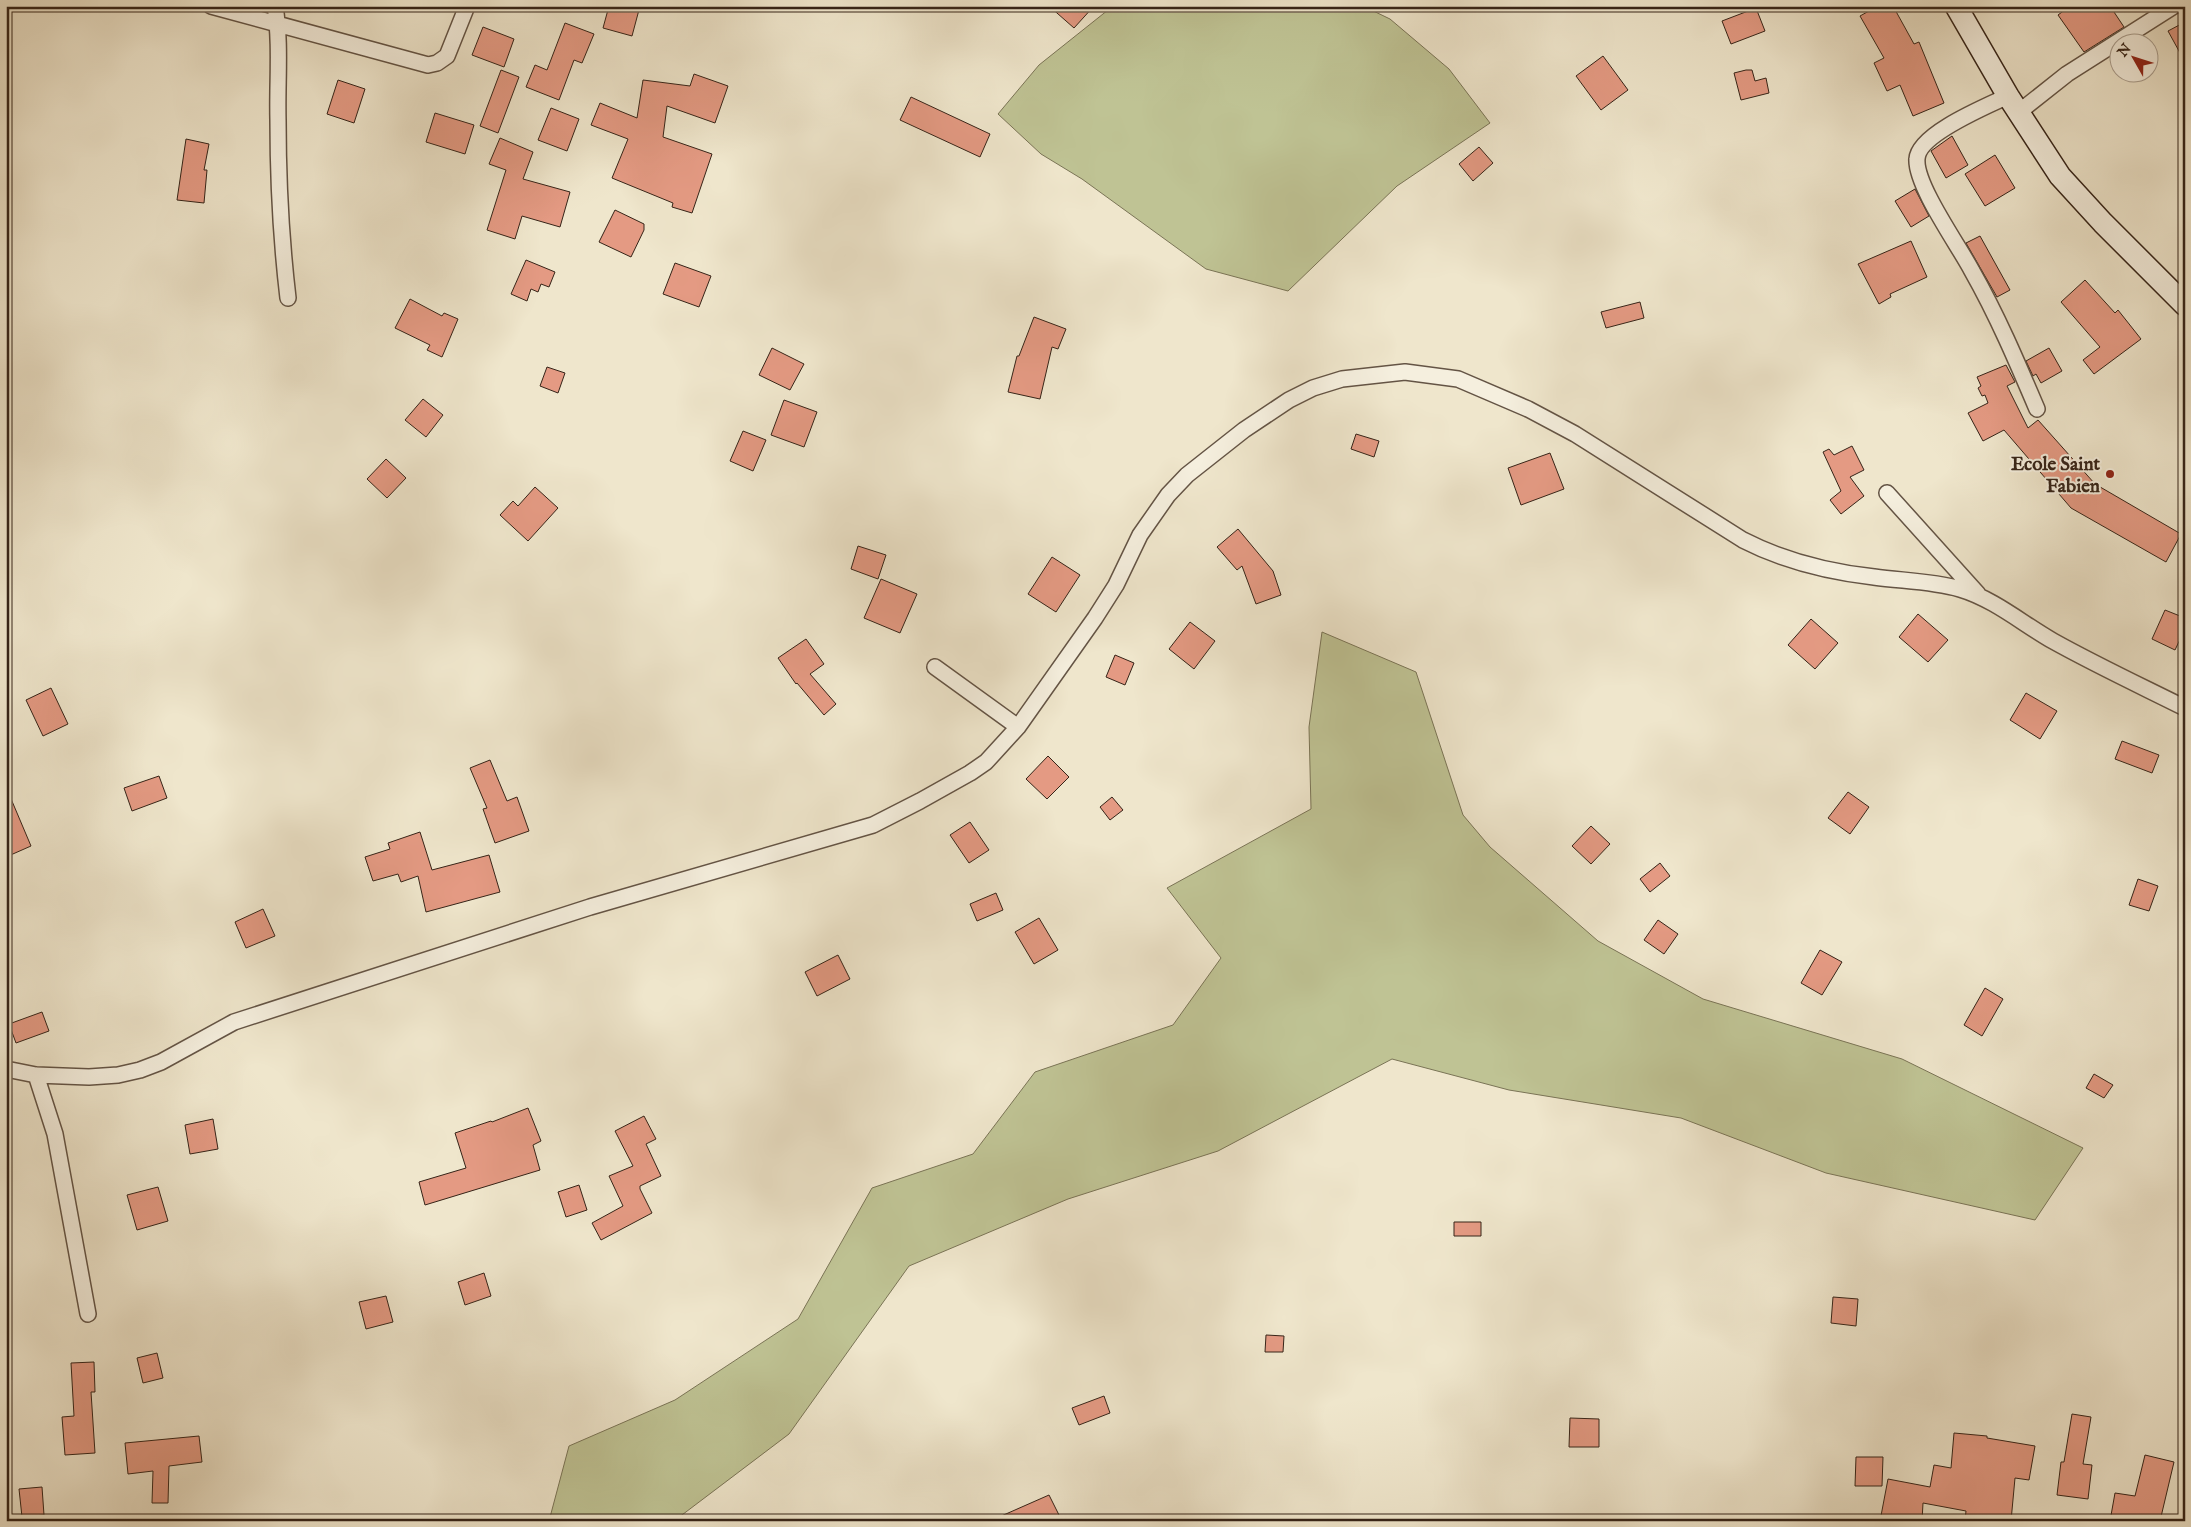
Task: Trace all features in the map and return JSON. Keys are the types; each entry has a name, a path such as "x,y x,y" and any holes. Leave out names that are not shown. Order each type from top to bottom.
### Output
{"main road":[{"path":"1956,6 2013,104 2060,176 2103,223 2185,305"}],"street":[{"path":"211,6 428,65 437,63 447,56 467,6"},
{"path":"276,6 278,24 278,173 282,252 288,298"},
{"path":"2037,409 2021,371 1973,272 1920,178 1916,158 1923,144 1946,128 2013,104 2067,74 2174,6"},
{"path":"6,1069 36,1075 89,1077 118,1075 140,1070 161,1062 234,1022 590,907 873,825 970,773 986,762 1018,727 1116,585 1140,535 1168,495 1187,475 1244,430 1288,400 1313,388 1342,379 1405,372 1458,378 1528,409 1575,434 1743,540 1769,553 1819,568 1876,578 1942,585 1981,597 2054,641 2185,708"},
{"path":"1887,493 1981,597"},
{"path":"935,667 1018,727"},
{"path":"36,1075 55,1134 88,1314"}],"green space":[{"path":"1113,6 1363,6 1390,19 1449,69 1490,123 1397,186 1288,291 1206,269 1082,179 1041,154 998,114 1039,65"},
{"path":"1322,632 1416,672 1463,815 1490,847 1598,941 1703,999 1902,1059 2083,1148 2035,1220 1826,1173 1681,1118 1509,1090 1392,1059 1218,1151 1068,1199 909,1266 789,1434 674,1521 549,1521 569,1446 675,1400 798,1319 872,1188 973,1154 1035,1072 1173,1025 1221,958 1167,888 1311,809 1309,727"}],"building":[{"path":"609,6 640,6 632,36 603,28"},
{"path":"1049,6 1094,6 1074,28"},
{"path":"1878,6 1893,6 1914,44 1919,42 1944,103 1913,116 1900,85 1887,91 1874,63 1884,58 1860,16"},
{"path":"2070,6 2110,6 2124,27 2116,32 2108,32 2108,37 2084,52 2058,15"},
{"path":"1756,8 1765,31 1731,44 1722,21"},
{"path":"2185,22 2185,62 2168,31"},
{"path":"565,23 594,34 582,63 574,60 559,100 526,87 535,65 547,70"},
{"path":"483,27 514,39 504,67 472,55"},
{"path":"1603,56 1628,90 1601,110 1576,76"},
{"path":"501,70 519,77 498,133 480,126"},
{"path":"1752,70 1755,81 1766,78 1769,93 1741,100 1734,73"},
{"path":"694,74 728,86 715,123 667,106 663,137 712,154 692,213 672,207 673,203 612,178 628,139 591,125 600,103 637,118 643,80 690,86"},
{"path":"338,80 365,89 354,123 327,114"},
{"path":"911,97 990,134 980,157 900,120"},
{"path":"551,108 579,119 567,151 538,140"},
{"path":"435,113 474,125 465,154 426,142"},
{"path":"1952,136 1968,165 1946,178 1931,151"},
{"path":"500,138 533,152 523,179 570,192 560,227 522,216 515,239 487,230 506,170 489,164"},
{"path":"186,139 209,144 204,170 207,170 204,203 177,200"},
{"path":"1479,147 1493,163 1473,181 1459,164"},
{"path":"1995,155 2015,188 1985,206 1965,174"},
{"path":"1915,189 1929,216 1911,227 1895,201"},
{"path":"615,210 644,224 644,230 631,257 599,242"},
{"path":"1980,236 2010,290 1997,297 1966,243"},
{"path":"1911,241 1927,277 1890,294 1891,297 1879,304 1858,264"},
{"path":"526,260 555,272 549,287 541,284 538,292 531,289 527,301 511,294"},
{"path":"675,263 711,276 699,307 663,294"},
{"path":"2085,280 2115,313 2118,310 2141,339 2094,374 2083,360 2100,347 2061,302"},
{"path":"410,299 442,316 444,313 458,319 442,357 427,350 430,345 395,328"},
{"path":"1640,302 1644,318 1606,328 1601,312"},
{"path":"1034,317 1066,329 1058,349 1052,347 1040,399 1008,392 1017,356 1019,356"},
{"path":"772,348 804,364 790,390 759,375"},
{"path":"2049,348 2062,371 2041,383 2036,374 2033,376 2026,361"},
{"path":"2006,365 2015,382 2007,386 2028,428 2038,420 2095,484 2181,534 2166,562 2071,508 2004,430 1983,441 1968,413 1988,403 1985,395 1982,396 1978,388 1981,386 1977,377"},
{"path":"547,367 565,373 558,393 540,386"},
{"path":"423,399 443,415 426,437 405,420"},
{"path":"784,400 817,412 804,447 771,435"},
{"path":"743,431 766,440 753,471 730,461"},
{"path":"1356,434 1379,441 1374,457 1351,449"},
{"path":"1852,446 1864,470 1850,477 1864,496 1841,514 1830,500 1841,491 1823,452 1829,449 1834,455"},
{"path":"1550,453 1564,489 1521,505 1508,468"},
{"path":"386,459 406,478 387,498 367,479"},
{"path":"535,487 558,508 528,541 500,515 513,501 518,506"},
{"path":"1238,529 1273,571 1281,595 1256,604 1242,566 1237,570 1217,547"},
{"path":"858,546 886,555 878,579 851,569"},
{"path":"1052,557 1080,575 1056,612 1028,594"},
{"path":"881,579 917,594 900,633 864,618"},
{"path":"2165,610 2185,618 2185,629 2175,650 2152,639"},
{"path":"1918,614 1948,640 1928,662 1899,637"},
{"path":"1811,619 1838,643 1815,669 1788,645"},
{"path":"1190,622 1215,641 1194,669 1169,649"},
{"path":"806,639 824,664 810,674 836,704 824,715 796,684 778,658"},
{"path":"1115,655 1134,663 1125,685 1106,677"},
{"path":"51,688 68,724 43,736 26,700"},
{"path":"2026,693 2057,711 2040,739 2010,720"},
{"path":"2122,741 2159,755 2152,773 2115,759"},
{"path":"1048,756 1069,777 1047,799 1026,779"},
{"path":"490,760 507,801 517,797 529,831 495,843 483,809 487,808 470,768"},
{"path":"159,776 167,798 132,811 124,788"},
{"path":"6,787 31,846 6,857"},
{"path":"1848,792 1869,807 1850,834 1828,818"},
{"path":"1112,797 1123,810 1110,820 1100,807"},
{"path":"970,822 989,850 969,863 950,835"},
{"path":"1591,826 1610,844 1591,864 1572,846"},
{"path":"420,832 432,870 489,855 500,892 426,912 418,876 401,882 398,874 373,881 365,857 390,849 388,843"},
{"path":"1660,863 1670,876 1650,892 1640,879"},
{"path":"2138,879 2158,886 2149,911 2129,905"},
{"path":"996,893 1003,910 977,921 970,904"},
{"path":"263,909 275,936 246,948 235,922"},
{"path":"1039,918 1058,950 1034,964 1015,932"},
{"path":"1658,920 1678,934 1664,954 1644,940"},
{"path":"1820,950 1842,962 1822,995 1801,983"},
{"path":"838,955 850,979 817,996 805,972"},
{"path":"1985,988 2003,999 1982,1036 1964,1025"},
{"path":"42,1012 49,1031 16,1043 9,1024"},
{"path":"2094,1074 2113,1085 2104,1098 2086,1088"},
{"path":"528,1108 541,1141 533,1145 540,1170 425,1205 419,1182 466,1168 455,1133 492,1122"},
{"path":"644,1116 656,1139 646,1144 661,1176 640,1186 652,1213 601,1240 592,1223 623,1206 609,1176 633,1166 615,1131"},
{"path":"213,1119 218,1149 190,1154 185,1125"},
{"path":"579,1185 587,1210 566,1217 558,1192"},
{"path":"158,1187 168,1221 137,1230 127,1195"},
{"path":"1454,1222 1481,1222 1481,1236 1454,1236"},
{"path":"484,1273 491,1296 465,1305 458,1282"},
{"path":"386,1296 393,1322 366,1329 359,1302"},
{"path":"1833,1297 1858,1299 1856,1326 1831,1323"},
{"path":"1266,1335 1284,1336 1283,1352 1265,1352"},
{"path":"157,1353 163,1378 143,1383 137,1358"},
{"path":"94,1362 95,1392 91,1392 95,1453 65,1455 62,1417 74,1416 71,1363"},
{"path":"1104,1396 1110,1413 1079,1425 1072,1408"},
{"path":"2072,1414 2091,1417 2083,1464 2092,1465 2088,1499 2057,1495 2061,1462 2064,1462"},
{"path":"1570,1418 1599,1419 1599,1447 1569,1447"},
{"path":"1954,1433 1987,1436 1987,1438 2035,1446 2029,1480 2015,1478 2011,1521 1965,1521 1966,1511 1923,1503 1922,1521 1880,1521 1888,1479 1930,1487 1934,1465 1951,1468"},
{"path":"199,1436 202,1462 169,1466 168,1503 152,1503 153,1471 128,1474 125,1443"},
{"path":"2145,1455 2174,1462 2160,1521 2110,1521 2115,1493 2135,1496"},
{"path":"1856,1457 1883,1457 1882,1486 1855,1486"},
{"path":"42,1487 44,1515 22,1517 19,1489"},
{"path":"1049,1495 1062,1521 990,1521"}],"place":[{"name":"Ecole Saint Fabien","path":"2110,474"}]}
